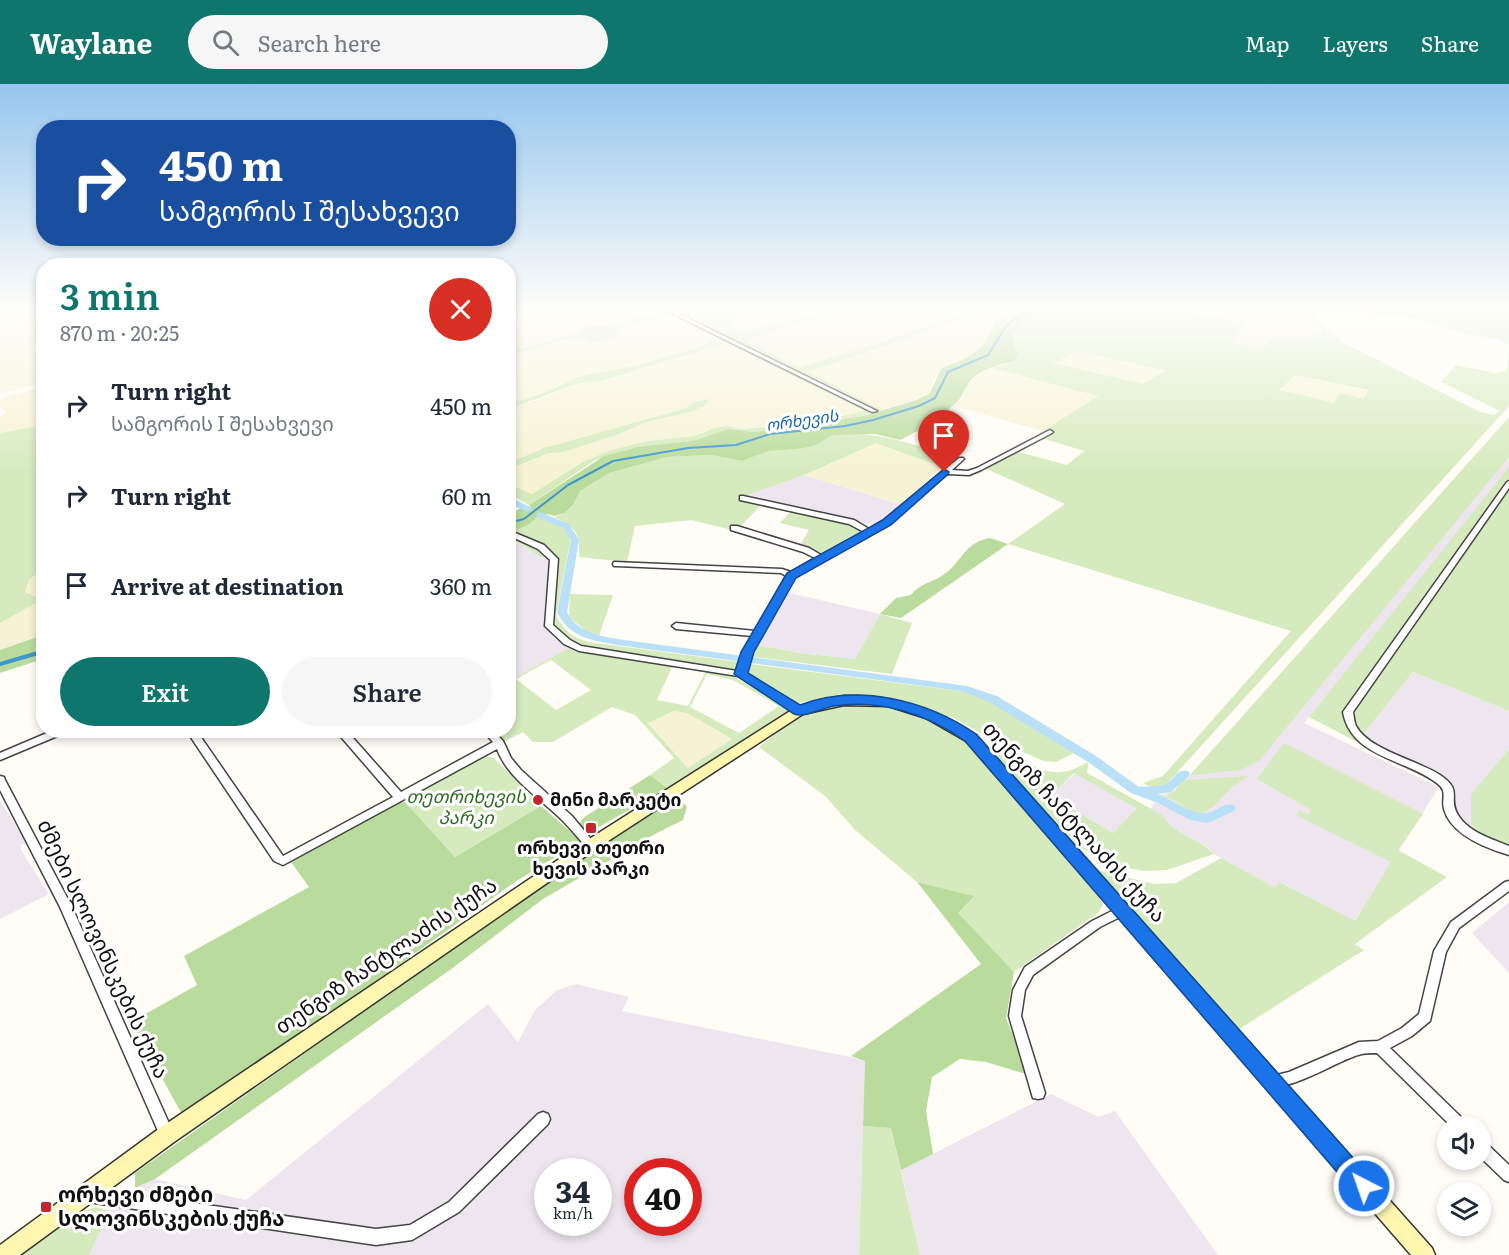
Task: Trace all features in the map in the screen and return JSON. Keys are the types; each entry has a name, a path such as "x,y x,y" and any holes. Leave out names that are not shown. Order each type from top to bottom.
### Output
{"street":[{"path":"775,363 874,411"},
{"path":"944,472 969,472 979,469 1050,432"},
{"path":"741,674 747,652 791,575 900,513 961,459"},
{"path":"1509,483 1348,712 1347,722 1355,735 1366,743 1421,768 1445,783 1450,789 1450,813 1459,824 1509,851"},
{"path":"743,498 851,522 870,532"},
{"path":"734,528 806,549 822,559"},
{"path":"516,536 541,547 554,559 549,626 567,642 579,648 741,674 799,711"},
{"path":"617,564 782,571 791,575"},
{"path":"676,626 757,634"},
{"name":"თენგიზ ჩანტლაძის ქუჩა","path":"3,1255 167,1136 591,845 799,711 818,703 840,700 879,701 921,710 946,721 971,738 1425,1255"},
{"path":"0,757 45,738"},
{"path":"196,738 278,858 283,861 500,743"},
{"path":"347,738 400,798"},
{"path":"495,738 500,743 506,759 517,773 568,819 591,845"},
{"name":"ძმები სლოვინსკების ქუჩა","path":"0,780 66,907 167,1136"},
{"path":"1272,1081 1290,1078 1359,1048 1380,1047 1407,1032 1425,1017 1440,951 1455,925 1509,885"},
{"path":"1038,1093 1015,1016 1019,990 1029,971 1096,924 1122,911"},
{"path":"1380,1047 1450,1116"},
{"path":"86,1195 375,1237 412,1232 454,1208 543,1119"},
{"path":"1491,1158 1509,1175"}],"shaded area":[{"path":"0,363 36,363 36,385 0,393"},
{"path":"516,363 647,363 581,376 542,395 516,402"},
{"path":"662,363 766,363 865,412 811,423 741,429 729,426 705,431 695,436 648,441 611,450 583,462 532,494 516,487 516,467 549,453 563,452 617,435 646,422 694,411 706,399 684,409 544,448 516,460 516,406 535,401 589,379 602,381"},
{"path":"788,363 816,363 799,368"},
{"path":"835,363 956,363 936,375 930,392 917,400 882,410 808,372"},
{"path":"1052,363 1131,363 1165,370 1143,384"},
{"path":"992,368 1098,396 1043,431 953,406 961,400 969,383 976,376"},
{"path":"1294,375 1368,391 1363,399 1334,404 1279,390"},
{"path":"36,389 36,426 0,433 0,417 6,412 0,407 0,401 4,397"},
{"path":"876,443 942,467 903,505 804,475"},
{"path":"1509,457 1509,470 1304,723 1439,787 1354,922 1281,882 1276,889 1137,808 1113,833 1049,796 1088,762 1087,773 1150,809 1161,795 1175,790 1189,776 1248,765 1259,757"},
{"path":"804,475 903,505 876,525 744,496"},
{"path":"516,541 540,557 550,558 545,623 554,638 570,647 516,677"},
{"path":"36,574 36,598 25,592 29,580"},
{"path":"786,592 880,614 855,659 800,653 759,645"},
{"path":"36,602 36,637 0,650 0,623"},
{"path":"1413,672 1509,711 1509,749 1471,794 1471,824 1481,834 1468,826 1456,813 1441,783 1357,742"},
{"path":"673,711 687,713 732,739 688,768 648,722"},
{"path":"0,801 27,843 21,845 21,850 49,894 0,919"},
{"path":"1509,902 1509,973 1472,933"},
{"path":"576,984 629,997 622,1011 865,1060 859,1255 89,1255 110,1211 135,1188 155,1179 246,1200 488,1004 518,1042 535,1010 557,990"},
{"path":"1051,1094 1098,1117 1115,1111 1218,1255 920,1255 901,1170"}],"green space":[{"path":"661,363 601,381 581,383 516,406 516,402 542,394 581,376"},
{"path":"766,363 788,363 799,368 816,363 835,363 808,372 882,410 843,421 752,432 729,430 692,441 630,449 595,460 529,505 516,498 516,487 532,494 583,462 611,450 648,441 695,436 714,428 729,426 741,429 811,423 864,411"},
{"path":"955,363 1011,363 995,366 977,375 968,384 959,400 948,410 954,412 900,440 875,434 832,435 818,444 804,448 769,451 742,461 711,455 666,457 609,473 580,491 573,505 565,513 554,516 543,514 529,524 516,529 516,511 521,508 527,510 532,508 529,505 604,456 638,447 692,441 729,429 752,432 863,416 917,400 930,393 941,369"},
{"path":"1013,363 1054,363 1143,384 1164,370 1130,363 1383,363 1478,411 1493,415 1500,411 1441,382 1456,365 1495,373 1507,371 1509,363 1509,406 1164,787 1152,788 1143,783 1163,776 1291,631 1008,544 1065,504 980,466 1011,450 1067,465 1084,451 1035,436 1098,396 992,368","holes":["1295,375 1368,390 1363,399 1340,393 1334,403 1279,390"]},
{"path":"707,399 708,403 694,411 646,422 617,435 563,452 549,453 516,466 516,460 544,448 684,409"},
{"path":"1509,417 1509,457 1259,761 1240,770 1189,776"},
{"path":"36,426 36,574 29,580 25,592 36,598 36,603 0,623 0,433"},
{"path":"856,434 894,439 955,458 942,467 876,443 804,475 745,496 762,504 736,531 691,520 635,526 627,562 579,557 579,542 575,532 567,524 554,517 565,513 573,505 580,491 609,473 646,462 666,457 711,455 742,461 769,451 818,444 831,435"},
{"path":"1509,467 1509,711 1413,672 1357,742 1309,717"},
{"path":"791,511 850,524 861,532 857,537 824,554 800,545 809,530 780,523"},
{"path":"535,516 546,518 564,529 571,538 556,615 562,625 577,638 588,642 739,662 737,669 733,671 581,646 561,634 553,623 558,559 540,557 516,541 516,529 525,526"},
{"path":"990,538 1008,544 901,618 880,614 896,598 911,595 918,588 943,575 974,544"},
{"path":"570,594 613,595 599,636 587,632 569,617"},
{"path":"880,614 912,623 892,674 753,657 758,645 800,653 855,659"},
{"path":"36,637 36,661 0,673 0,650"},
{"path":"570,647 673,665 657,700 688,706 706,671 734,677 791,709 667,788 650,775 674,758 635,715 612,707 553,742 533,742 523,732 516,736 516,679 516,677","holes":["551,660 591,690 556,710 516,679","707,674 733,680 779,706 739,733 690,707","673,711 687,713 732,739 688,768 648,723"]},
{"path":"751,664 960,691 983,697 1074,753 1056,762 1044,761 989,738 954,718 889,699 842,694 798,703 750,676"},
{"path":"841,704 878,706 919,714 964,738 1099,893 1103,905 1098,913 1014,972 957,913 973,896 917,882 855,830 825,796 759,747 801,713"},
{"path":"1284,743 1423,814 1398,850 1447,877 1355,944 1364,950 1233,1033 1094,869 1154,884 1176,883 1221,858 1275,888 1280,882 1355,921 1391,862 1296,815 1300,810 1308,815 1311,810 1257,779"},
{"path":"986,748 1000,750 1046,771 1072,770 1088,762 1087,773 1162,815 1173,827 1214,854 1167,870 1144,871 1114,865 1075,845","holes":["1074,773 1136,808 1113,833 1050,796"]},
{"path":"1509,749 1509,847 1481,834 1471,824 1471,794"},
{"name":"თეთრიხევის პარკი","path":"486,756 494,758 541,806 455,857 405,802 407,797"},
{"path":"650,775 667,788 587,834 579,828 583,818"},
{"path":"1249,776 1232,787 1215,805 1200,816 1166,796 1183,780"},
{"path":"678,797 687,807 683,820 543,899 454,967 155,1179 135,1188 135,1173 535,891"},
{"path":"405,802 455,857 541,806 581,841 515,882 184,1118 131,1022 197,985 184,956 309,887 291,862 395,803"},
{"path":"917,882 974,896 958,913 1014,972 1006,1018 1029,1075 986,1062 960,1059 932,1077 926,1111 933,1154 901,1170 891,1128 863,1126 865,1061 851,1056 981,964"},
{"path":"863,1126 891,1128 920,1255 859,1255"},
{"path":"97,1207 110,1211 89,1255 17,1255 78,1212"}],"waterway":[{"name":"ორხევის","path":"516,521 524,519 568,485 613,461 688,448 736,445 770,434 845,426 873,420 919,406 935,398 948,372 970,363"},
{"path":"516,503 528,509"},
{"path":"540,515 566,526 575,540 562,612 571,626 584,634 617,642 963,688 993,699 1092,759 1135,790 1162,800 1194,817 1208,818 1230,808"},
{"name":"ორხევის","path":"0,664 36,654"},
{"path":"1145,790 1167,789 1184,774"}],"place":[{"name":"მინი მარკეტი","path":"538,800"},
{"name":"ორხევი თეთრი ხევის პარკი","path":"591,828"},
{"name":"ორხევი ძმები სლოვინსკების ქუჩა","path":"46,1207"}],"route":[{"path":"944,472 900,513 887,522 791,575 747,652 741,674 799,711 818,703 840,700 879,701 921,710 946,721 971,738 1364,1186"}]}
